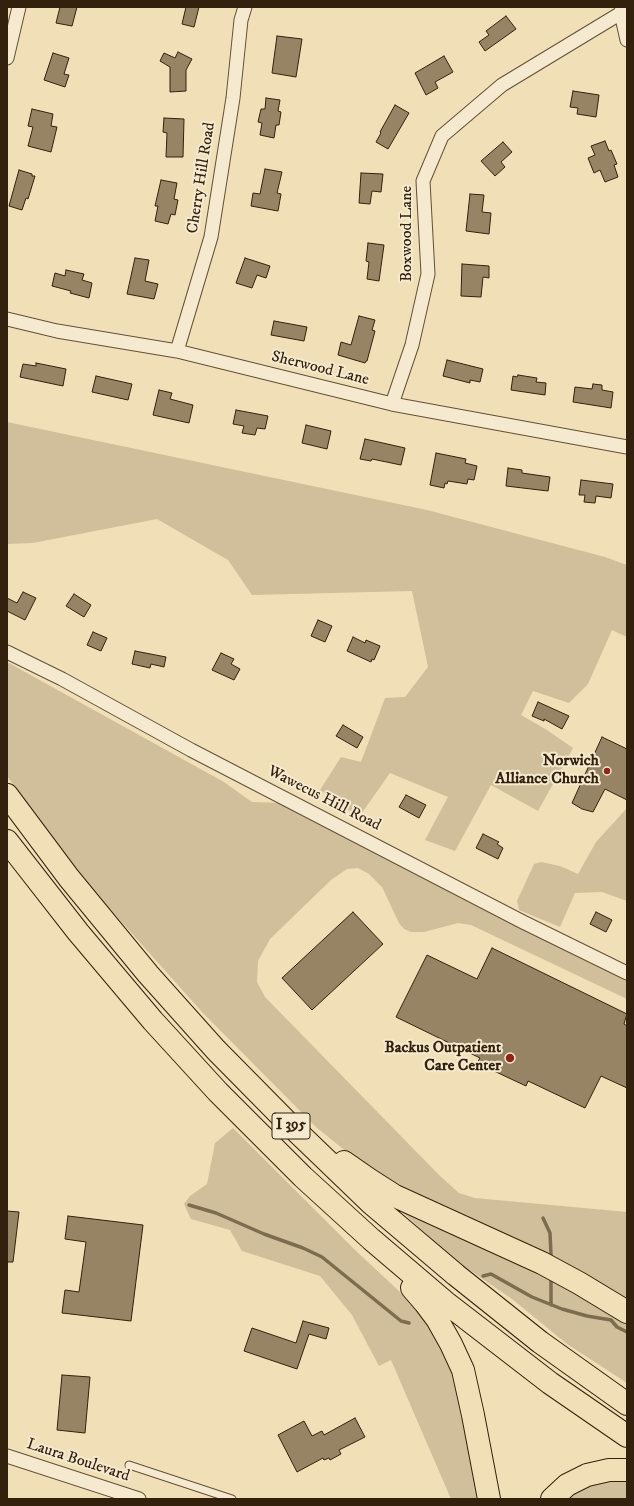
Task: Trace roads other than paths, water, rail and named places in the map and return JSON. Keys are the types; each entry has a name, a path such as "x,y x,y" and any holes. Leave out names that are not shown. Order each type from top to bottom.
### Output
{"highway":[{"name":"I 395","path":"7,795 69,878 133,956 206,1040 274,1110 359,1192 426,1250 523,1329 627,1404"},
{"name":"I 395","path":"7,841 93,951 192,1064 286,1161 390,1256 450,1306 526,1365 627,1436"},
{"path":"274,1110 296,1122 350,1166 388,1192 542,1263 627,1312"},
{"path":"390,1256 405,1280 435,1316 460,1363 468,1391 489,1499"},
{"path":"552,1499 571,1483 587,1474 609,1470 627,1470"}],"street":[{"path":"7,58 19,7"},
{"name":"Cherry Hill Road","path":"177,351 211,237 232,98 241,20 245,7"},
{"path":"622,10 627,40"},
{"name":"Boxwood Lane","path":"392,404 412,345 428,274 424,181 442,136 502,85 622,10"},
{"name":"Sherwood Lane","path":"7,319 57,331 177,351 392,404 627,447"},
{"name":"Wawecus Hill Road","path":"7,652 62,679 191,750 523,922 627,973"},
{"name":"Laura Boulevard","path":"7,1456 139,1499"}],"lane":[{"path":"129,1465 232,1499"}],"waterway":[{"path":"189,1205 216,1213 322,1257 401,1321 409,1323"},
{"path":"543,1218 550,1233 551,1255"},
{"path":"483,1276 491,1274 532,1297 562,1309 587,1316 611,1320 617,1327 627,1332"},
{"path":"551,1280 551,1305"}],"place":[{"name":"Norwich Alliance Church","path":"607,771"},
{"name":"Backus Outpatient Care Center","path":"510,1058"}]}
